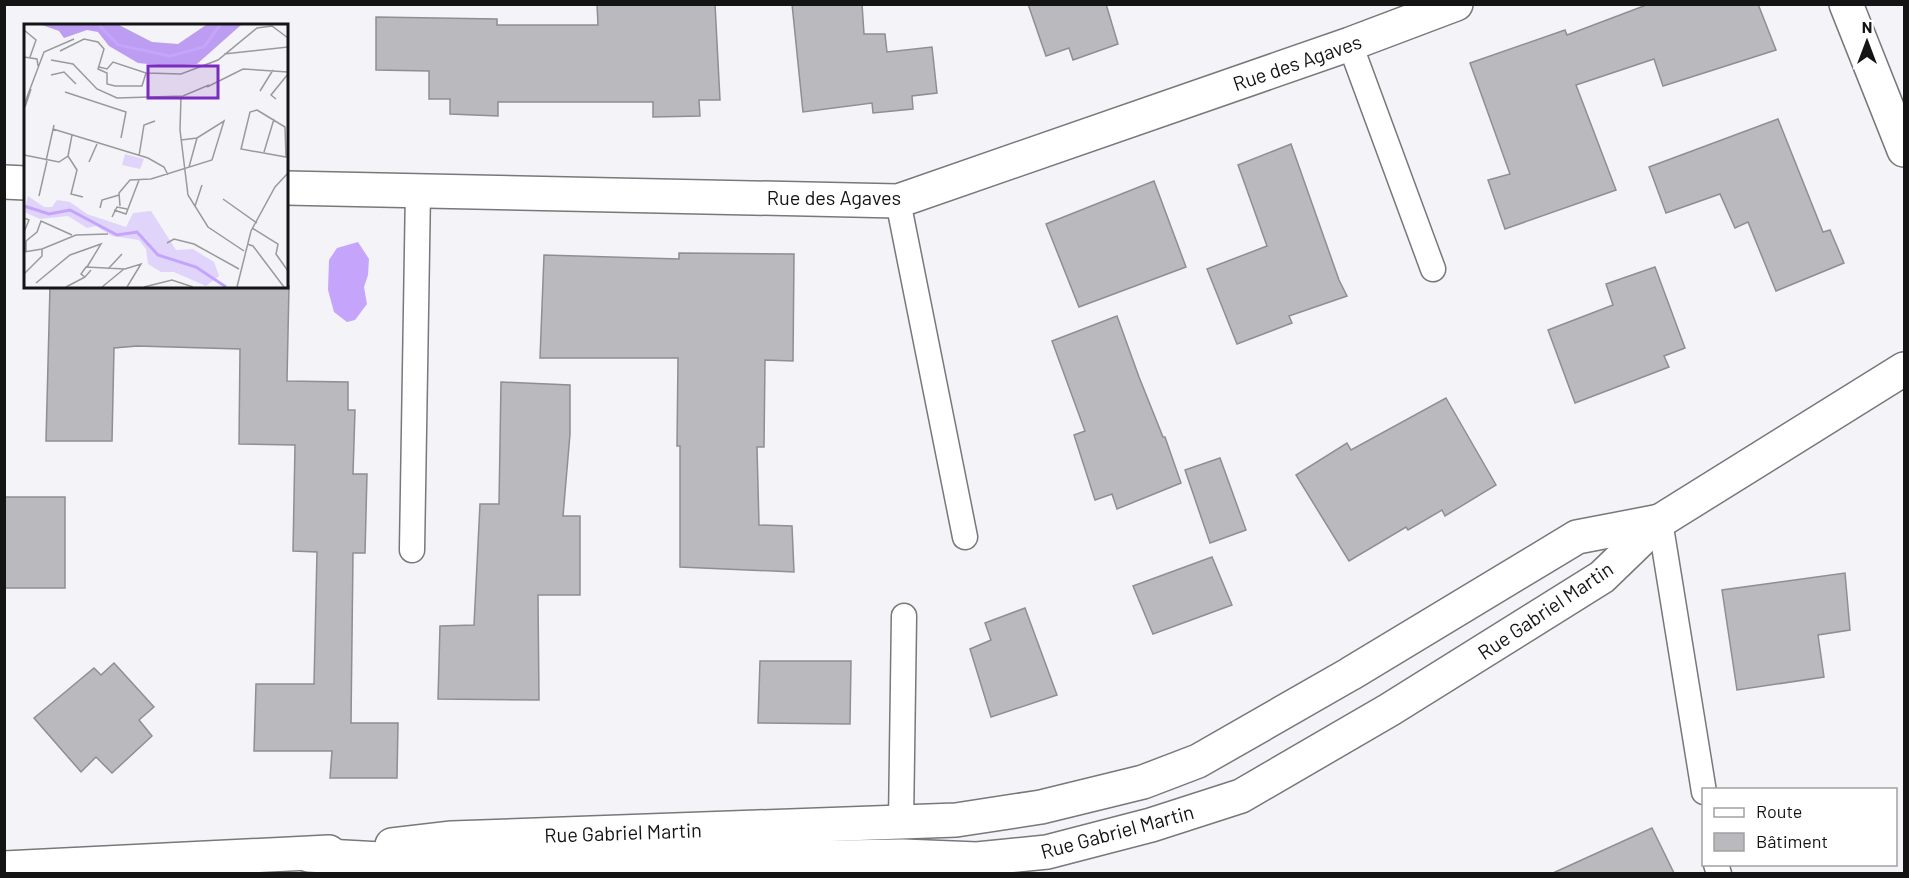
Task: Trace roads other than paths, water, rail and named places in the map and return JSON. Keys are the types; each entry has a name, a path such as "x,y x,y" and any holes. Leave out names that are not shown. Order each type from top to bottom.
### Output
{"main road":[{"name":"Rue des Agaves","path":"288,188 898,201 1350,44 1456,4"},
{"path":"1845,4 1905,150"},
{"path":"4,182 24,183"},
{"name":"Rue Gabriel Martin","path":"309,855 453,863 903,856 977,859 1047,852 1150,825 1241,796 1389,710 1602,577 1660,521 1905,369"},
{"name":"Rue Gabriel Martin","path":"4,868 309,855 452,838 956,820 1041,807 1143,782 1198,761 1350,674 1577,537 1660,521"}],"lane":[{"path":"1350,44 1433,269"},
{"path":"412,550 418,190"},
{"path":"898,201 965,537"},
{"path":"1660,521 1703,788"},
{"path":"901,822 904,616"}]}
